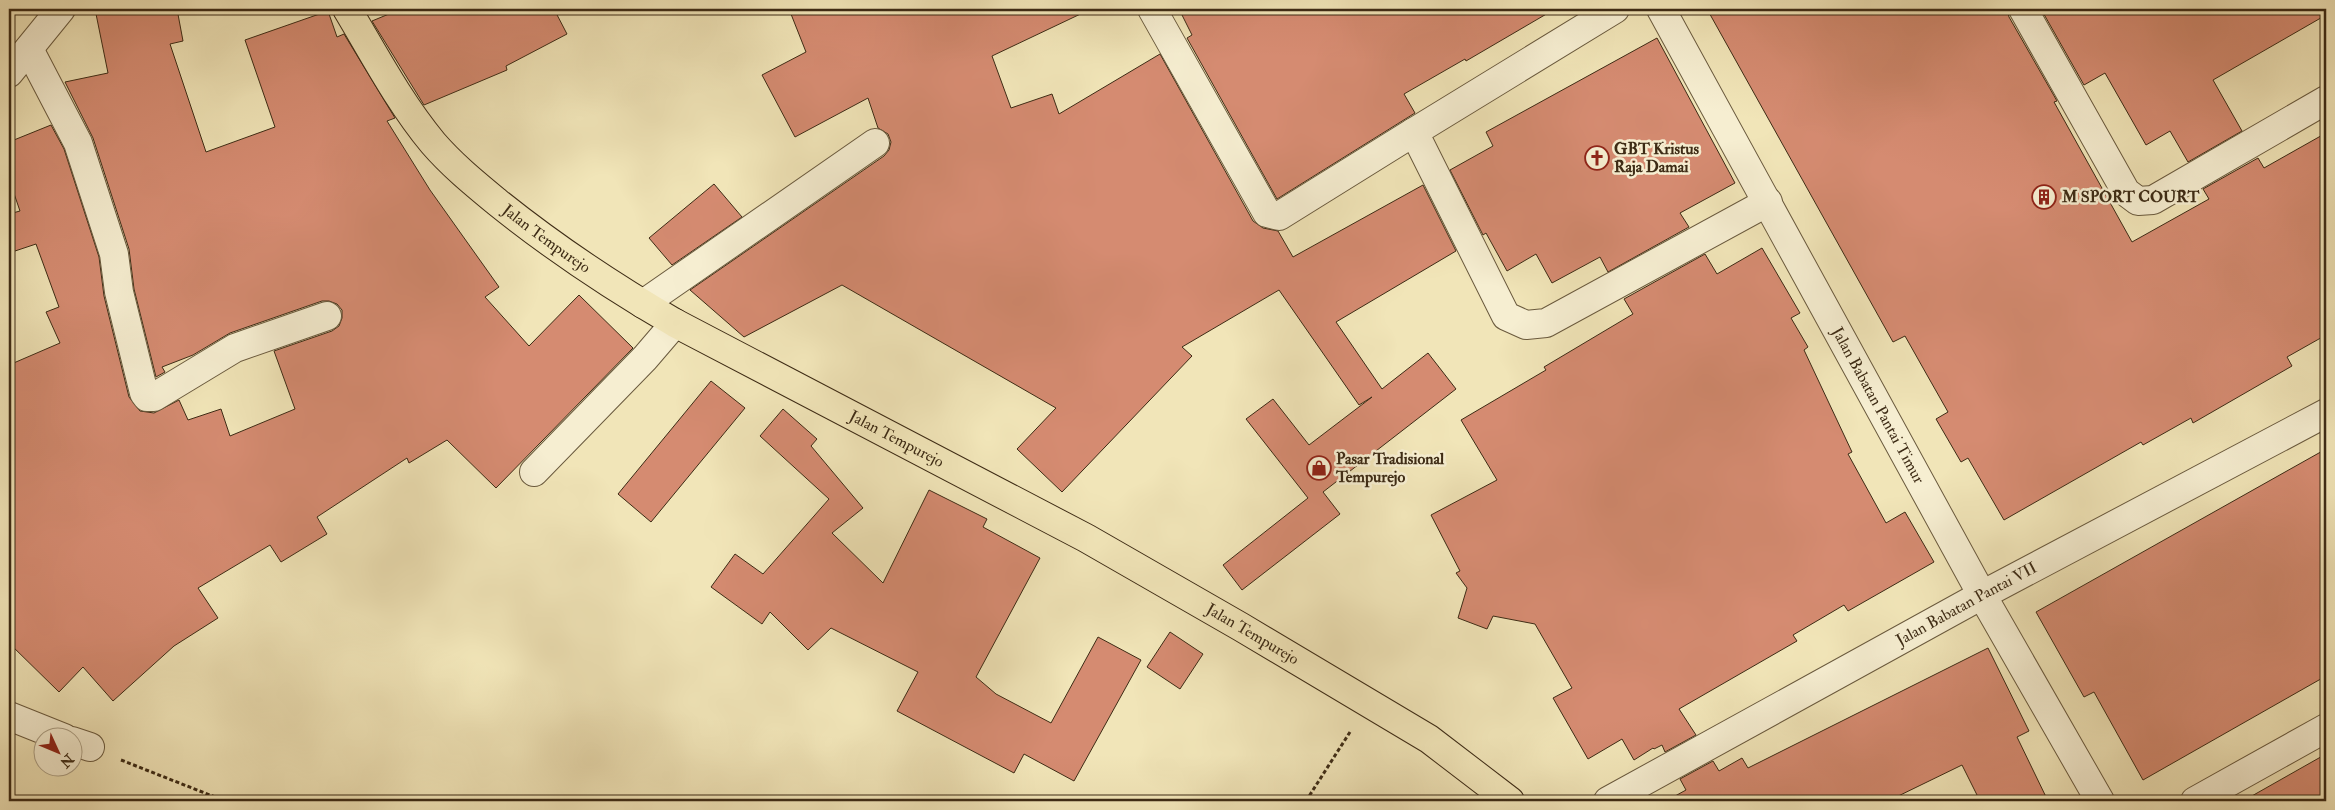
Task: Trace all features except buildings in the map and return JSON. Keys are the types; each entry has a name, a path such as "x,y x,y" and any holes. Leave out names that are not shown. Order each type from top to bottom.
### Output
{"main road":[{"name":"Jalan Tempurejo","path":"347,9 401,99 432,142 458,170 538,234 643,304 676,323 1086,538 1370,702 1429,739 1510,801"}],"street":[{"path":"9,73 61,9"},
{"path":"1152,9 1267,213 1279,216 1615,9"},
{"name":"Jalan Babatan Pantai Timur","path":"1661,9 1982,595 2100,801"},
{"path":"2023,9 2126,192 2138,201 2153,200 2326,100"},
{"path":"29,49 78,143 114,254 119,292 144,393 147,397 154,398 235,348 327,316"},
{"path":"1414,132 1506,316 1526,325 1546,323 1768,202"},
{"path":"643,304 876,143"},
{"path":"534,472 645,358 676,323"},
{"name":"Jalan Babatan Pantai VII","path":"1608,801 1982,595 2326,413"},
{"path":"9,716 39,728"},
{"path":"2195,801 2326,728"}],"path":[{"path":"1306,801 1370,702"},
{"path":"82,744 225,801"}],"place":[{"name":"GBT Kristus Raja Damai","path":"1597,158"},
{"name":"M SPORT COURT","path":"2044,197"},
{"name":"Pasar Tradisional Tempurejo","path":"1319,468"}]}
